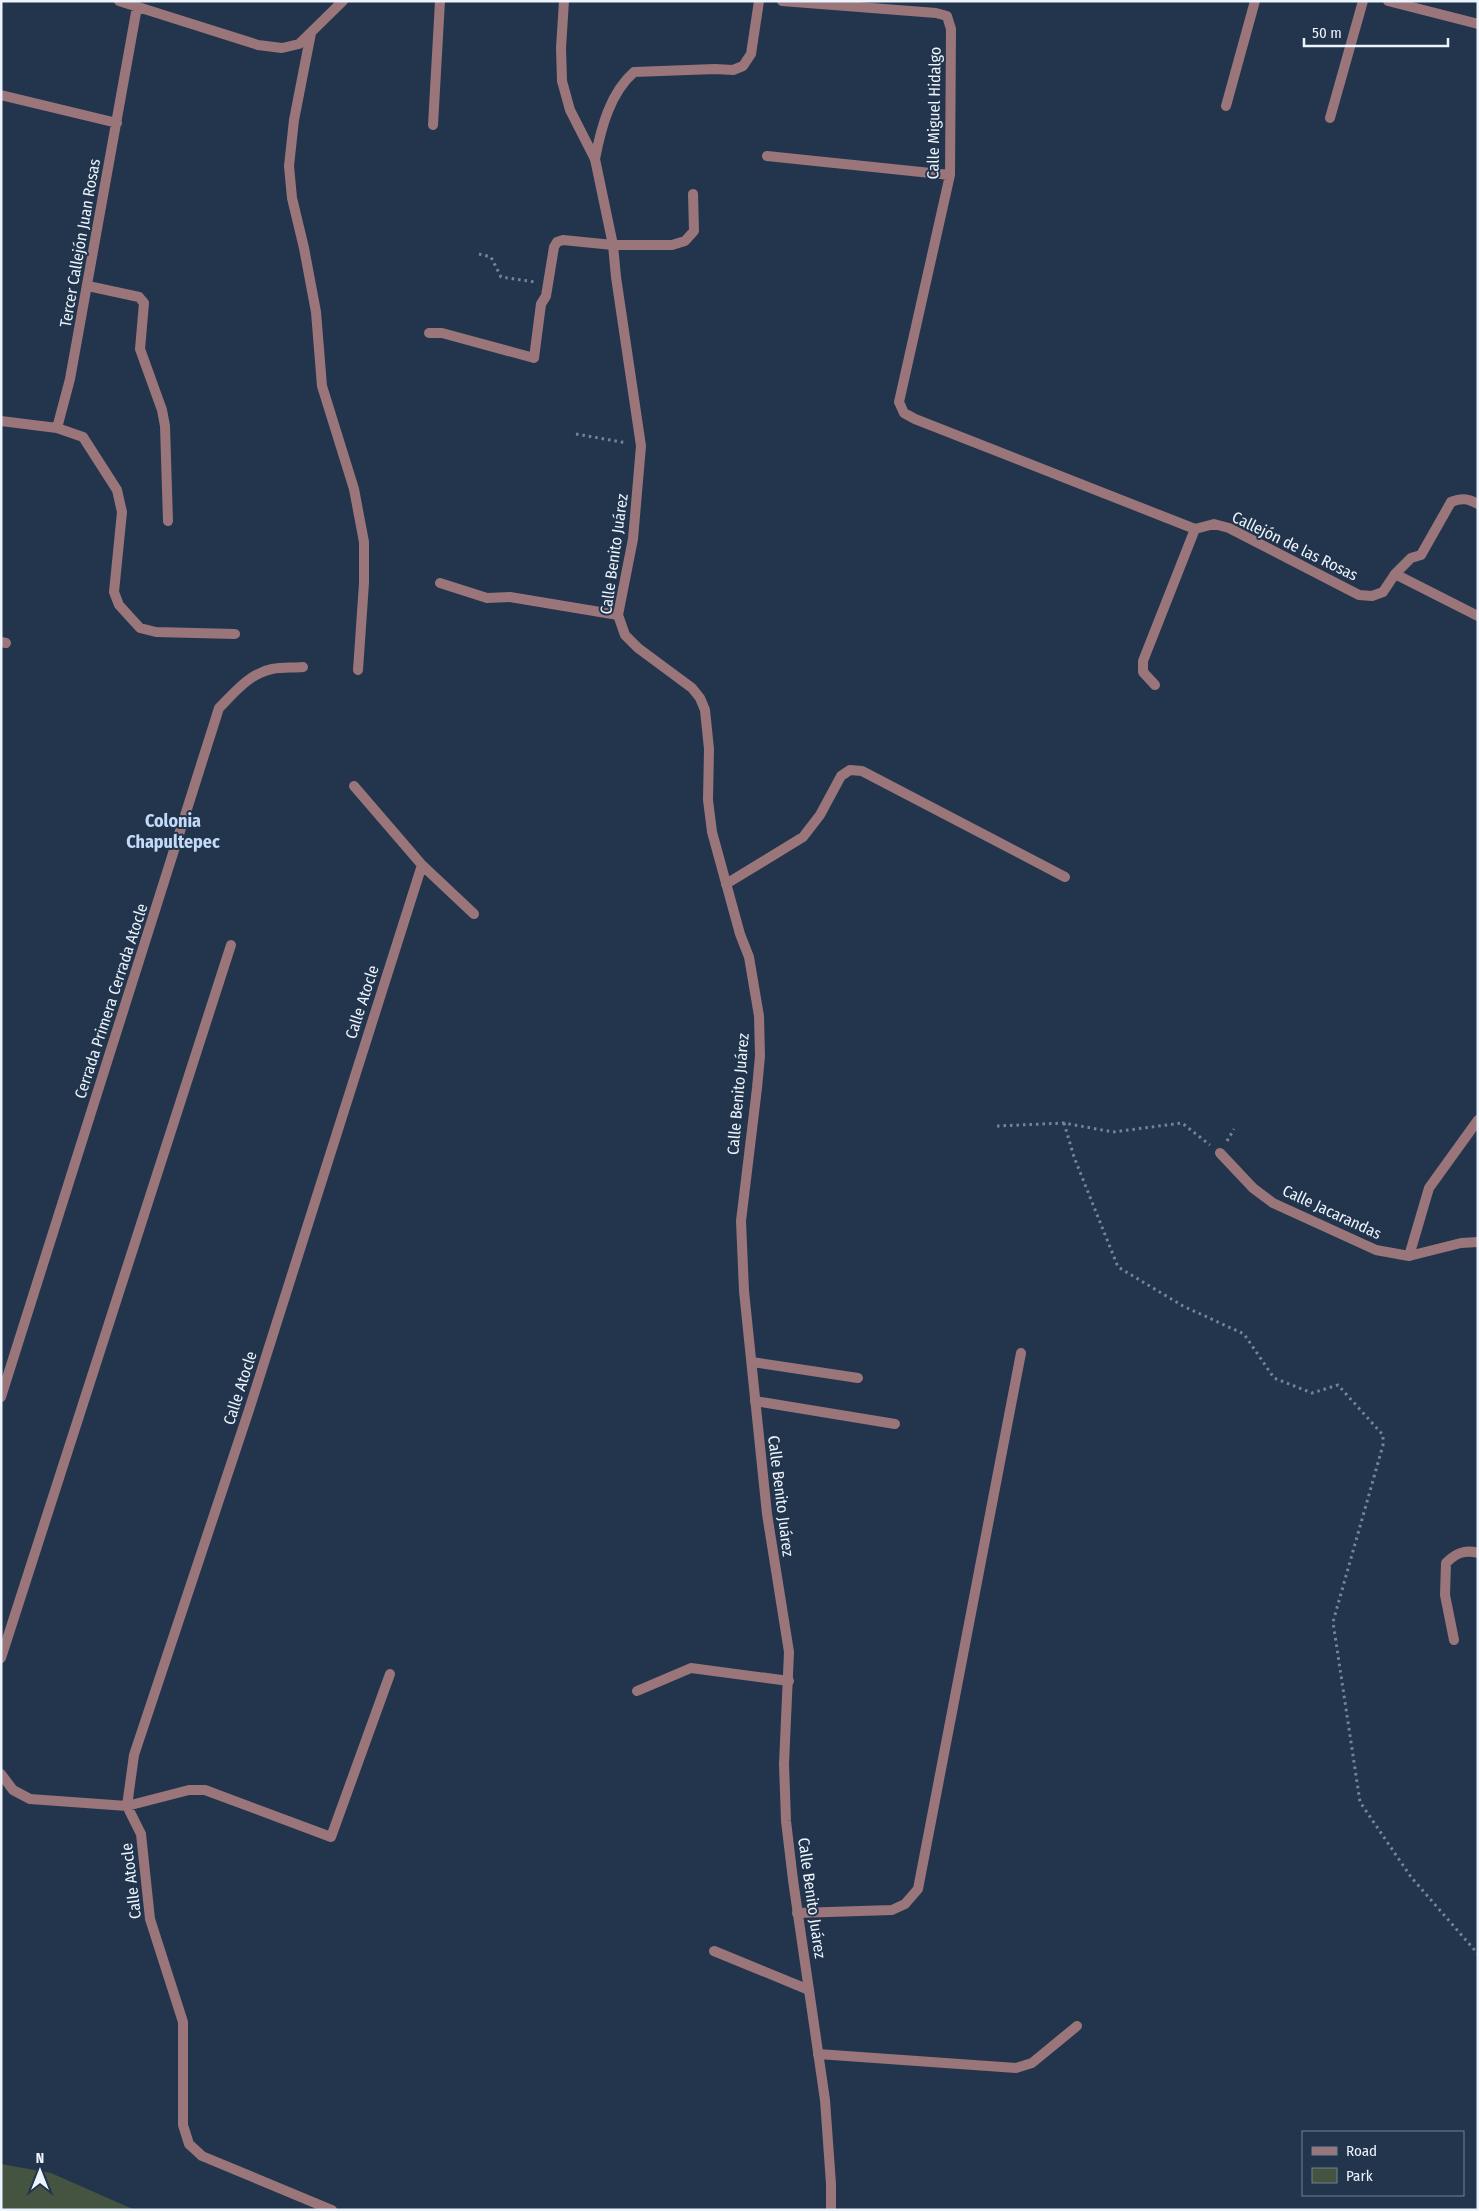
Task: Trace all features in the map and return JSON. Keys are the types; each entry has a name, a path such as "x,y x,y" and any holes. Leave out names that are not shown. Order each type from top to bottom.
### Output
{"street":[{"path":"119,1 258,45 282,48 299,44 343,1"},
{"path":"433,125 440,1"},
{"name":"Calle Benito Juárez","path":"564,1 561,48 562,81 570,110 596,159 613,245 641,446 633,539 618,615 625,635 638,648 692,688 700,698 705,710 709,749 710,816 726,884 740,934 749,956 759,1016 760,1056 741,1221 744,1291 767,1514 789,1652 784,1764 789,1853 825,2100 831,2210"},
{"path":"596,159 601,129 622,82 634,72 696,69 733,70 743,66 751,54 759,1"},
{"name":"Calle Miguel Hidalgo","path":"782,1 936,13 947,16 951,28 950,175 899,402 904,413 1196,530"},
{"path":"1226,106 1255,1"},
{"path":"1330,118 1363,1"},
{"path":"1388,1 1478,24"},
{"name":"Tercer Callejón Juan Rosas","path":"57,428 70,379 88,286 137,7"},
{"path":"311,33 292,128 288,166 292,198 316,312 322,386 354,489 364,542 364,583 358,670"},
{"path":"1,95 117,122"},
{"path":"767,156 950,175"},
{"path":"429,333 442,333 534,358 541,304 546,296 554,247 557,242 563,240 613,245 672,245 685,241 694,231 693,194"},
{"path":"88,286 139,296 144,303 140,349 162,410 165,426 168,521"},
{"path":"1,421 57,428 83,437 117,490 122,512 114,592 119,605 140,628 156,632 235,634"},
{"name":"Callejón de las Rosas","path":"1196,530 1214,524 1229,528 1359,595 1372,596 1382,592 1395,574 1411,558 1421,555 1451,502 1459,499 1468,499 1478,504"},
{"path":"1155,685 1143,672 1143,661 1196,530"},
{"path":"1395,574 1478,616"},
{"path":"440,583 487,598 510,597 618,615"},
{"name":"Cerrada Primera Cerrada Atocle","path":"1,1397 219,708 241,685 253,677 271,669 303,668"},
{"path":"726,884 803,837 820,815 841,776 850,770 862,771 1065,877"},
{"path":"354,786 422,865 474,914"},
{"name":"Calle Atocle","path":"332,2210 202,2156 189,2144 182,2125 182,2022 150,1919 141,1834 126,1806 134,1755 246,1420 422,865"},
{"path":"1,1658 231,945"},
{"path":"1409,1256 1429,1188 1478,1120"},
{"name":"Calle Jacarandas","path":"1220,1153 1253,1188 1273,1202 1376,1250 1409,1256 1461,1243 1478,1242"},
{"path":"797,1913 892,1910 905,1904 918,1889 1021,1353"},
{"path":"752,1362 858,1378"},
{"path":"755,1401 895,1424"},
{"path":"1454,1640 1445,1595 1446,1563 1455,1554 1471,1551 1478,1553"},
{"path":"637,1691 690,1668 789,1681"},
{"path":"1,1774 13,1790 30,1799 126,1806 189,1790 205,1790 331,1837 390,1674"},
{"path":"714,1951 810,1990"},
{"path":"818,2054 1016,2068 1032,2063 1077,2026"}],"path":[{"path":"479,254 491,257 501,277 549,284"},
{"path":"576,434 641,446"},
{"path":"997,1126 1064,1124 1113,1132 1182,1122 1220,1153"},
{"path":"1064,1124 1074,1157 1118,1267 1183,1306 1244,1334 1274,1378 1312,1393 1338,1385 1383,1435 1383,1445 1333,1622 1360,1802 1411,1877 1478,1954"}],"green space":[{"path":"1,2164 51,2173 135,2210 1,2210"}],"district":[{"name":"Colonia Chapultepec","path":"173,831"}]}
